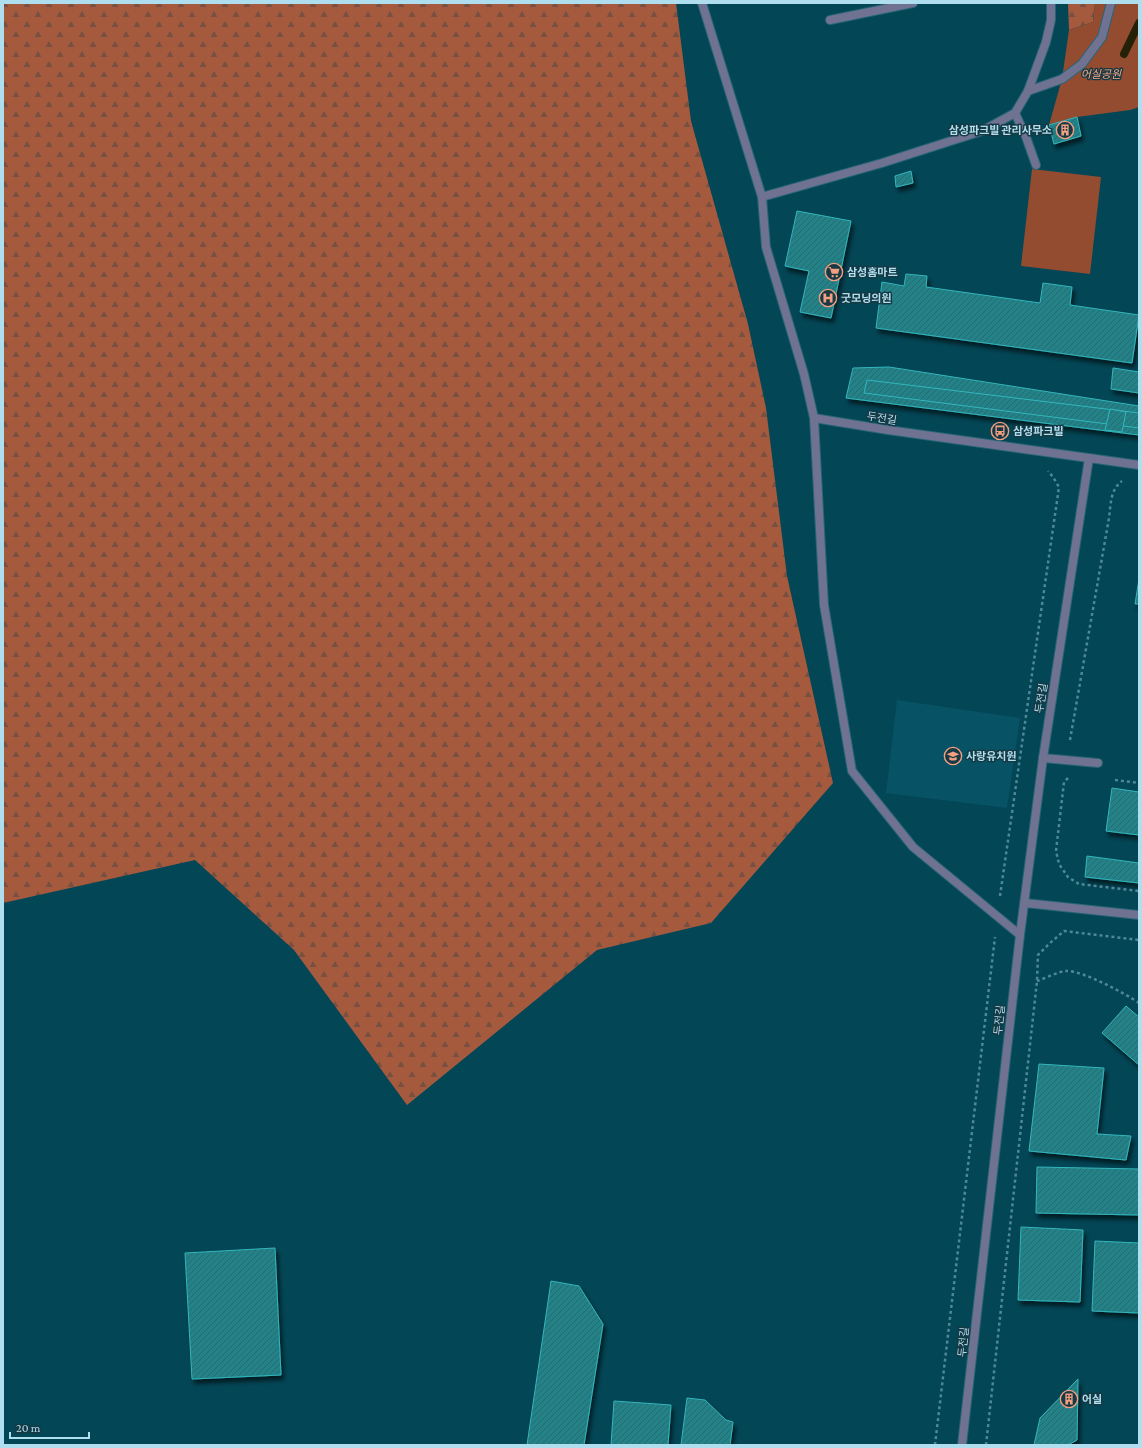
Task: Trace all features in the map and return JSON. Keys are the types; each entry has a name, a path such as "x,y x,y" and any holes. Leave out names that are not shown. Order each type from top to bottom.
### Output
{"street":[{"path":"702,3 762,197 766,247 804,374 814,418 824,605 852,771 913,847 1020,936"},
{"path":"830,20 913,3"},
{"path":"762,197 882,163 982,131 1015,113 1028,91 1046,42 1051,20 1051,3"},
{"path":"1028,91 1062,79 1082,64 1102,37 1111,3"},
{"path":"1015,113 1026,137 1036,165"},
{"name":"두전길","path":"814,418 888,430 1089,458 1042,758 1020,936 962,1445"},
{"path":"1089,458 1139,465"},
{"path":"1042,758 1098,763"},
{"path":"1025,904 1139,915"}],"path":[{"path":"935,1445 997,917 1059,487 1053,477"},
{"path":"1070,740 1110,518 1113,492 1117,485 1123,481 1128,482"},
{"path":"1074,778 1069,777 1064,782 1056,851 1059,864 1068,877 1079,884 1139,891"},
{"path":"1115,780 1139,784"},
{"path":"986,1445 1037,982 1038,955 1064,931 1139,940"},
{"path":"1037,982 1067,971 1088,976 1126,994 1139,1003"}],"shaded area":[{"name":"사랑유치원","path":"897,700 1020,718 1007,808 886,793"}],"green space":[{"path":"3,3 676,3 691,121 748,324 766,408 787,576 833,783 711,923 597,950 407,1105 294,950 195,860 3,903"},
{"path":"1068,3 1095,3 1093,22 1069,30"},
{"name":"어실공원","path":"1095,3 1139,3 1139,107 1130,110 1077,117 1049,125 1062,79 1069,30 1093,22"},
{"path":"1032,169 1101,177 1090,274 1021,266"}],"building":[{"name":"삼성파크빌 관리사무소","path":"1077,117 1081,136 1054,144 1049,125"},
{"path":"911,171 913,183 896,187 895,176"},
{"path":"797,211 851,221 831,318 800,312 809,271 785,266"},
{"path":"906,274 927,276 926,287 1040,303 1043,283 1072,287 1070,305 1139,315 1132,363 876,328 882,282 904,286"},
{"path":"889,367 1139,406 1139,435 846,398 853,368"},
{"path":"1113,368 1139,372 1139,393 1111,389"},
{"path":"867,380 1139,413 1139,428 864,393"},
{"path":"1110,409 1126,412 1122,432 1105,430"},
{"path":"1139,579 1139,604 1135,604"},
{"path":"1112,788 1139,792 1139,835 1106,831"},
{"path":"1087,856 1139,863 1139,883 1085,877"},
{"path":"1126,1006 1139,1017 1139,1065 1102,1033"},
{"path":"1039,1064 1104,1068 1097,1134 1131,1136 1126,1160 1029,1151"},
{"path":"1037,1167 1139,1169 1139,1215 1036,1213"},
{"path":"1021,1227 1083,1230 1080,1302 1018,1300"},
{"path":"1095,1241 1139,1243 1139,1313 1092,1311"},
{"path":"275,1248 281,1375 192,1379 185,1253"},
{"path":"551,1281 579,1286 603,1324 584,1445 527,1445"},
{"name":"어실","path":"1078,1379 1077,1440 1068,1445 1034,1445 1040,1418"},
{"path":"687,1398 705,1400 726,1420 733,1422 730,1445 681,1445"},
{"path":"614,1401 671,1405 668,1445 611,1445"}],"waterway":[{"path":"1124,54 1139,23"}],"place":[{"name":"삼성파크빌 관리사무소","path":"1065,130"},
{"name":"삼성홈마트","path":"834,272"},
{"name":"굿모닝의원","path":"828,298"},
{"name":"삼성파크빌","path":"1000,431"},
{"name":"사랑유치원","path":"953,756"},
{"name":"어실","path":"1069,1399"}]}
